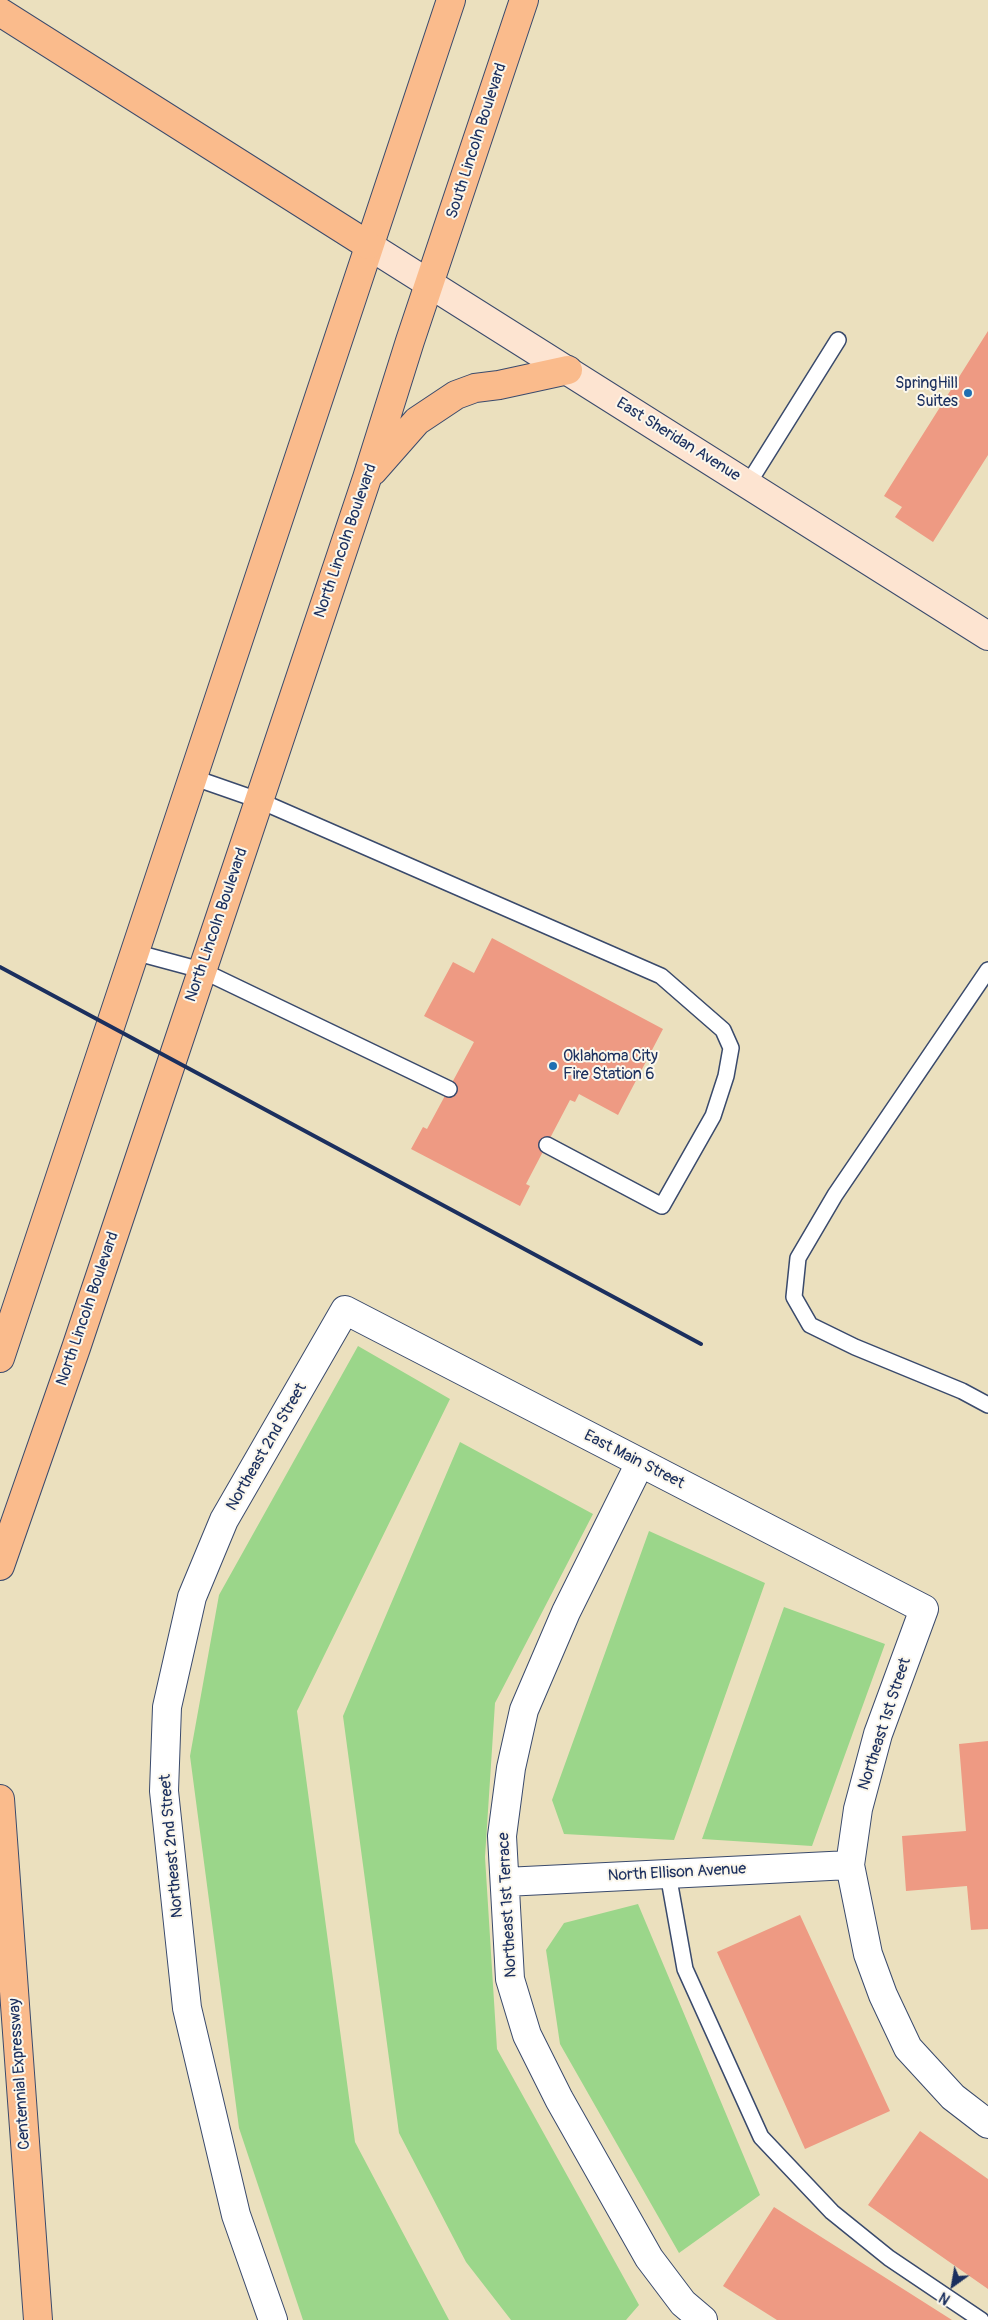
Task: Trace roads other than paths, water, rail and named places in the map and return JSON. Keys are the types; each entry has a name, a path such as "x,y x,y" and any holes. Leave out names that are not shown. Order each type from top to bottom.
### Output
{"main road":[{"path":"0,1358 450,0"},
{"name":"South Lincoln Boulevard","path":"430,282 524,0"},
{"path":"0,12 368,245"},
{"name":"North Lincoln Boulevard","path":"0,1566 76,1348 258,800 368,478 430,282"},
{"path":"368,478 417,421 456,395 475,388 499,386 568,370"},
{"name":"Centennial Expressway","path":"0,1799 38,2320"}],"street":[{"name":"East Sheridan Avenue","path":"368,245 430,282 988,636"},
{"name":"East Main Street","path":"345,1310 924,1610"},
{"name":"Northeast 2nd Street","path":"273,2320 236,2215 187,2008 164,1791 167,1707 192,1597 224,1520 345,1310"},
{"name":"Northeast 1st Terrace","path":"640,1463 566,1612 524,1710 511,1768 502,1836 510,1979 526,2035 559,2099 649,2258 683,2303 703,2320"},
{"name":"Northeast 1st Street","path":"924,1610 878,1734 858,1809 850,1865 868,1954 883,1995 908,2048 953,2098 988,2123"},
{"name":"North Ellison Avenue","path":"505,1882 850,1865"}],"lane":[{"path":"748,484 838,340"},
{"path":"192,777 258,800 661,976 723,1030 731,1048 726,1076 713,1116 662,1206 547,1145"},
{"path":"134,952 202,970 449,1089"},
{"path":"988,970 836,1195 812,1234 798,1258 794,1297 810,1325 855,1347 962,1391 988,1405"},
{"path":"668,1874 685,1969 761,2137 832,2212 889,2258 981,2320"}],"railway":[{"path":"0,967 701,1344"}],"place":[{"name":"SpringHill Suites","path":"968,393"},
{"name":"Oklahoma City Fire Station 6","path":"553,1066"}]}
